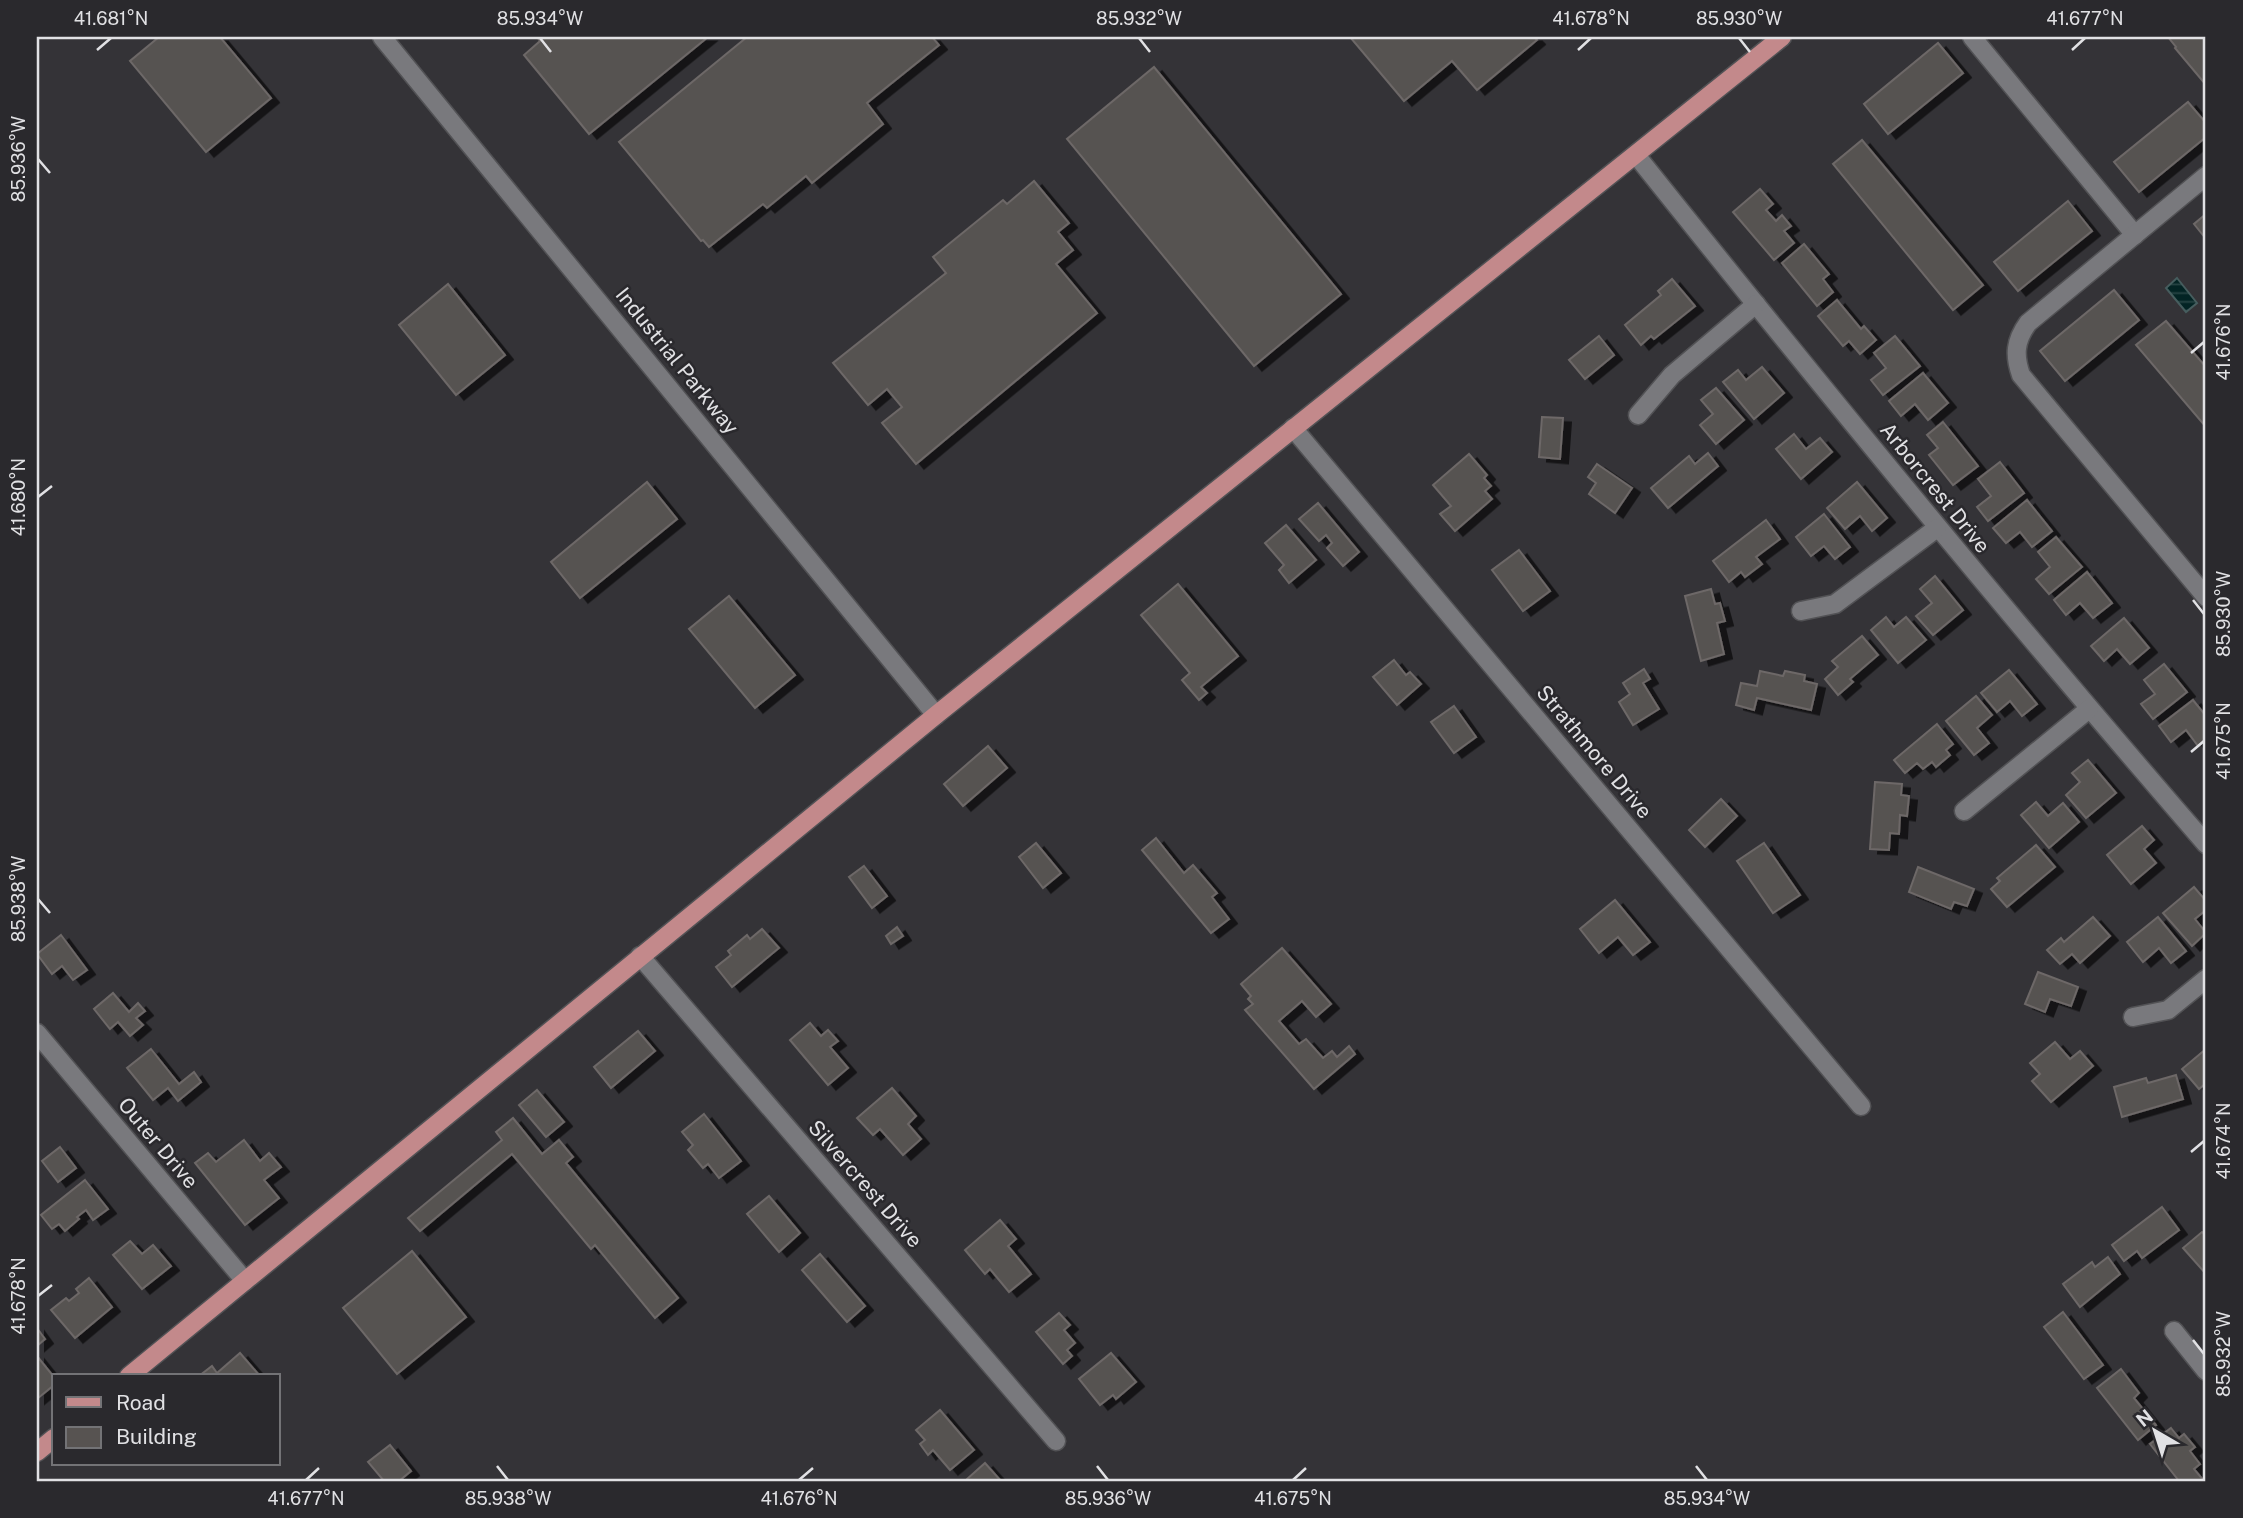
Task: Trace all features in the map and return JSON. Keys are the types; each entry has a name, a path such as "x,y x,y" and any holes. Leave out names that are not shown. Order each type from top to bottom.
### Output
{"main road":[{"path":"131,1374 936,715 1782,37"},
{"path":"37,1452 52,1440"}],"street":[{"name":"Industrial Parkway","path":"382,37 936,715"},
{"path":"1972,37 2135,235"},
{"name":"Arborcrest Drive","path":"1636,155 1937,528 2206,844"},
{"path":"2206,176 2028,323 2019,335 2016,347 2021,375 2206,597"},
{"path":"1638,415 1672,375 1756,304"},
{"name":"Strathmore Drive","path":"1293,428 1861,1106"},
{"path":"1801,611 1835,604 1937,528"},
{"path":"1964,811 2089,709"},
{"name":"Silvercrest Drive","path":"640,956 1056,1441"},
{"path":"2133,1017 2168,1010 2206,979"},
{"name":"Outer Drive","path":"37,1033 246,1281"},
{"path":"2174,1331 2206,1371"}],"shaded area":[{"path":"2177,278 2197,303 2186,312 2166,288"}],"building":[{"path":"159,37 220,37 271,98 206,152 130,61"},
{"path":"537,37 708,37 589,134 524,55 540,41"},
{"path":"747,37 932,37 939,45 867,103 883,124 812,183 806,176 767,208 763,204 709,247 701,241 619,142"},
{"path":"1350,37 1534,37 1537,40 1477,90 1452,61 1404,101"},
{"path":"2168,37 2206,37 2206,85 2175,48"},
{"path":"1938,43 1963,73 1888,134 1864,104"},
{"path":"1154,67 1341,294 1254,366 1067,139"},
{"path":"2188,102 2206,123 2206,137 2139,192 2114,162"},
{"path":"1862,140 1983,285 1953,310 1833,164"},
{"path":"1034,181 1069,223 1058,232 1073,250 1056,264 1097,313 916,464 882,423 902,407 887,389 868,405 833,363 946,273 933,257 1003,200 1007,204"},
{"path":"1760,189 1773,204 1766,210 1776,221 1782,215 1791,226 1784,231 1794,243 1774,260 1733,212"},
{"path":"2068,201 2092,231 2018,291 1994,262"},
{"path":"2206,214 2206,239 2194,224"},
{"path":"1804,244 1829,274 1823,279 1833,292 1817,306 1782,263"},
{"path":"1672,279 1695,306 1654,339 1651,336 1641,345 1625,325 1661,295 1658,291"},
{"path":"448,284 505,355 456,395 399,325"},
{"path":"2114,290 2139,320 2065,381 2040,351"},
{"path":"1837,300 1861,329 1864,326 1876,340 1860,354 1849,341 1843,346 1818,316"},
{"path":"2166,321 2206,367 2206,427 2136,345"},
{"path":"1599,336 1614,355 1585,379 1569,360"},
{"path":"1895,336 1920,366 1883,395 1871,380 1886,368 1874,353"},
{"path":"1762,367 1784,393 1754,419 1723,382 1738,370 1746,380"},
{"path":"1923,373 1948,403 1928,420 1915,404 1901,416 1889,401"},
{"path":"1716,388 1744,420 1716,444 1700,425 1713,414 1701,400"},
{"path":"1542,417 1563,418 1560,459 1539,457"},
{"path":"1943,422 1978,466 1953,485 1929,455 1938,448 1927,435"},
{"path":"1794,434 1806,449 1820,438 1832,452 1801,479 1776,449"},
{"path":"1708,453 1718,466 1668,508 1651,488 1689,456 1695,464"},
{"path":"1469,454 1487,475 1484,478 1491,486 1485,491 1492,499 1455,531 1440,514 1451,506 1433,485"},
{"path":"2000,462 2024,493 1988,521 1977,507 1991,496 1978,479"},
{"path":"1597,464 1632,488 1615,513 1589,494 1596,483 1588,477"},
{"path":"647,482 677,519 580,598 551,562"},
{"path":"1857,482 1887,518 1872,531 1860,516 1845,529 1827,508"},
{"path":"2027,500 2052,531 2032,547 2020,532 2006,543 1993,528"},
{"path":"1318,503 1359,552 1343,566 1327,548 1332,543 1326,535 1319,541 1299,519"},
{"path":"1824,514 1850,547 1835,559 1824,546 1811,556 1796,537"},
{"path":"1766,520 1780,539 1756,557 1762,564 1745,577 1741,572 1729,582 1713,561"},
{"path":"1286,525 1316,560 1289,583 1279,570 1284,565 1265,543"},
{"path":"2056,537 2082,567 2049,594 2036,579 2050,567 2038,552"},
{"path":"1519,550 1550,591 1523,611 1492,570"},
{"path":"2087,572 2112,603 2093,618 2080,603 2066,615 2054,600"},
{"path":"1935,576 1963,610 1933,635 1916,616 1932,603 1920,589"},
{"path":"1178,584 1238,656 1201,687 1207,693 1199,700 1182,680 1190,673 1141,615"},
{"path":"1711,589 1715,604 1720,603 1725,621 1717,623 1724,654 1701,661 1685,596"},
{"path":"729,596 795,675 755,708 689,629"},
{"path":"1886,617 1894,627 1906,617 1926,640 1898,663 1871,630"},
{"path":"2124,618 2149,648 2130,664 2117,649 2104,661 2091,646"},
{"path":"1862,636 1878,655 1850,679 1853,682 1838,695 1825,679 1838,667 1832,661"},
{"path":"1394,660 1406,675 1410,672 1421,684 1397,705 1373,677"},
{"path":"2164,664 2187,692 2153,719 2141,704 2155,694 2144,680"},
{"path":"1644,669 1650,679 1643,683 1659,709 1633,725 1619,702 1630,694 1623,683"},
{"path":"2009,670 2037,704 2022,716 2010,701 1997,712 1981,693"},
{"path":"1760,671 1783,676 1785,671 1805,675 1804,681 1817,684 1811,710 1757,698 1754,710 1736,705 1741,683 1757,686"},
{"path":"1976,696 1992,715 1977,728 1989,743 1974,755 1946,721"},
{"path":"2193,700 2206,716 2206,739 2198,746 2186,730 2171,742 2159,726"},
{"path":"1454,706 1476,737 1454,753 1431,722"},
{"path":"1937,724 1953,744 1946,750 1950,755 1936,767 1932,762 1923,769 1917,763 1905,773 1894,760"},
{"path":"988,746 1007,768 963,806 944,784"},
{"path":"2088,760 2116,793 2086,818 2066,795 2080,782 2072,773"},
{"path":"1875,782 1902,784 1901,795 1909,796 1907,816 1900,815 1899,834 1890,833 1889,850 1870,849"},
{"path":"1721,799 1737,816 1705,847 1689,830"},
{"path":"2036,802 2048,816 2063,803 2079,822 2049,848 2021,815"},
{"path":"2142,826 2154,840 2144,849 2156,863 2131,884 2107,855"},
{"path":"1156,838 1184,873 1193,865 1217,893 1212,897 1229,919 1211,933 1142,850"},
{"path":"1036,843 1061,873 1043,888 1019,857"},
{"path":"1764,843 1800,895 1773,913 1737,861"},
{"path":"2036,845 2055,867 2007,907 1991,889 2000,881 1997,878"},
{"path":"864,866 887,896 872,908 849,877"},
{"path":"1918,867 1974,889 1967,906 1954,902 1951,909 1909,892"},
{"path":"2194,887 2206,901 2206,910 2195,919 2206,933 2192,946 2163,913"},
{"path":"1615,900 1650,942 1633,955 1618,937 1599,953 1580,929"},
{"path":"2093,917 2110,936 2080,963 2072,954 2060,964 2047,950 2061,938 2064,942"},
{"path":"2158,917 2186,951 2171,963 2159,948 2143,962 2127,942"},
{"path":"897,927 903,936 891,944 886,936"},
{"path":"762,929 779,948 732,987 716,967 731,955 728,951 747,935 750,939"},
{"path":"61,935 87,970 73,980 62,966 52,974 37,954"},
{"path":"1282,948 1331,1004 1316,1017 1302,1001 1279,1021 1299,1044 1306,1039 1323,1058 1332,1051 1337,1057 1349,1046 1355,1054 1314,1089 1245,1010 1253,1004 1248,999 1251,996 1241,984"},
{"path":"2038,972 2078,987 2071,1006 2050,999 2045,1012 2025,1004"},
{"path":"113,993 129,1012 138,1003 145,1011 136,1018 143,1025 130,1036 118,1022 110,1029 94,1009"},
{"path":"810,1023 821,1036 828,1030 838,1041 830,1047 848,1068 828,1085 790,1040"},
{"path":"638,1031 655,1051 611,1088 594,1067"},
{"path":"2055,1042 2070,1059 2080,1051 2093,1066 2051,1102 2032,1081 2040,1074 2030,1063"},
{"path":"151,1049 179,1084 194,1072 201,1082 178,1101 168,1088 153,1100 127,1068"},
{"path":"2206,1049 2206,1083 2199,1089 2182,1069"},
{"path":"2176,1075 2183,1099 2122,1117 2114,1087 2146,1078 2148,1083"},
{"path":"892,1088 916,1116 908,1124 921,1139 903,1155 880,1129 873,1135 857,1118"},
{"path":"537,1090 564,1122 546,1137 519,1105"},
{"path":"704,1114 741,1161 719,1178 708,1164 703,1168 688,1150 693,1145 682,1132"},
{"path":"513,1118 542,1154 559,1140 573,1157 566,1163 678,1298 655,1318 595,1245 591,1249 512,1154 420,1231 408,1218 502,1140 496,1132"},
{"path":"244,1140 260,1161 269,1153 281,1167 264,1180 279,1198 245,1225 195,1163 208,1153 216,1162"},
{"path":"60,1147 76,1168 58,1182 42,1161"},
{"path":"85,1180 108,1209 93,1220 86,1210 65,1231 59,1224 52,1229 41,1215"},
{"path":"769,1196 800,1233 779,1252 747,1214"},
{"path":"2162,1207 2179,1230 2142,1258 2137,1251 2124,1261 2112,1245"},
{"path":"1000,1220 1016,1239 1008,1246 1031,1274 1009,1292 990,1269 985,1274 965,1250"},
{"path":"2202,1232 2206,1236 2206,1274 2183,1248"},
{"path":"130,1241 142,1254 153,1245 171,1266 142,1289 113,1255"},
{"path":"412,1251 466,1317 397,1374 343,1308"},
{"path":"820,1254 865,1306 847,1322 802,1270"},
{"path":"2108,1257 2120,1274 2080,1307 2063,1284 2092,1262 2095,1267"},
{"path":"89,1278 112,1307 75,1338 51,1310 66,1298 69,1301 79,1293 76,1289"},
{"path":"2063,1312 2103,1365 2084,1379 2044,1327"},
{"path":"1059,1313 1070,1325 1064,1330 1075,1343 1067,1350 1072,1356 1063,1364 1036,1332"},
{"path":"37,1328 45,1339 37,1346"},
{"path":"240,1353 258,1374 202,1374 212,1366 217,1373"},
{"path":"1111,1353 1136,1382 1116,1399 1113,1395 1100,1405 1079,1379"},
{"path":"37,1356 52,1375 52,1387 37,1399"},
{"path":"2121,1369 2139,1393 2134,1398 2156,1425 2138,1440 2097,1388"},
{"path":"940,1410 974,1450 950,1470 933,1450 928,1455 920,1444 925,1440 916,1430"},
{"path":"2171,1428 2179,1438 2184,1434 2195,1447 2190,1451 2200,1464 2194,1469 2204,1481 2179,1481 2150,1444"},
{"path":"390,1445 411,1471 399,1481 384,1481 368,1462"},
{"path":"985,1463 1001,1481 967,1479"}]}
